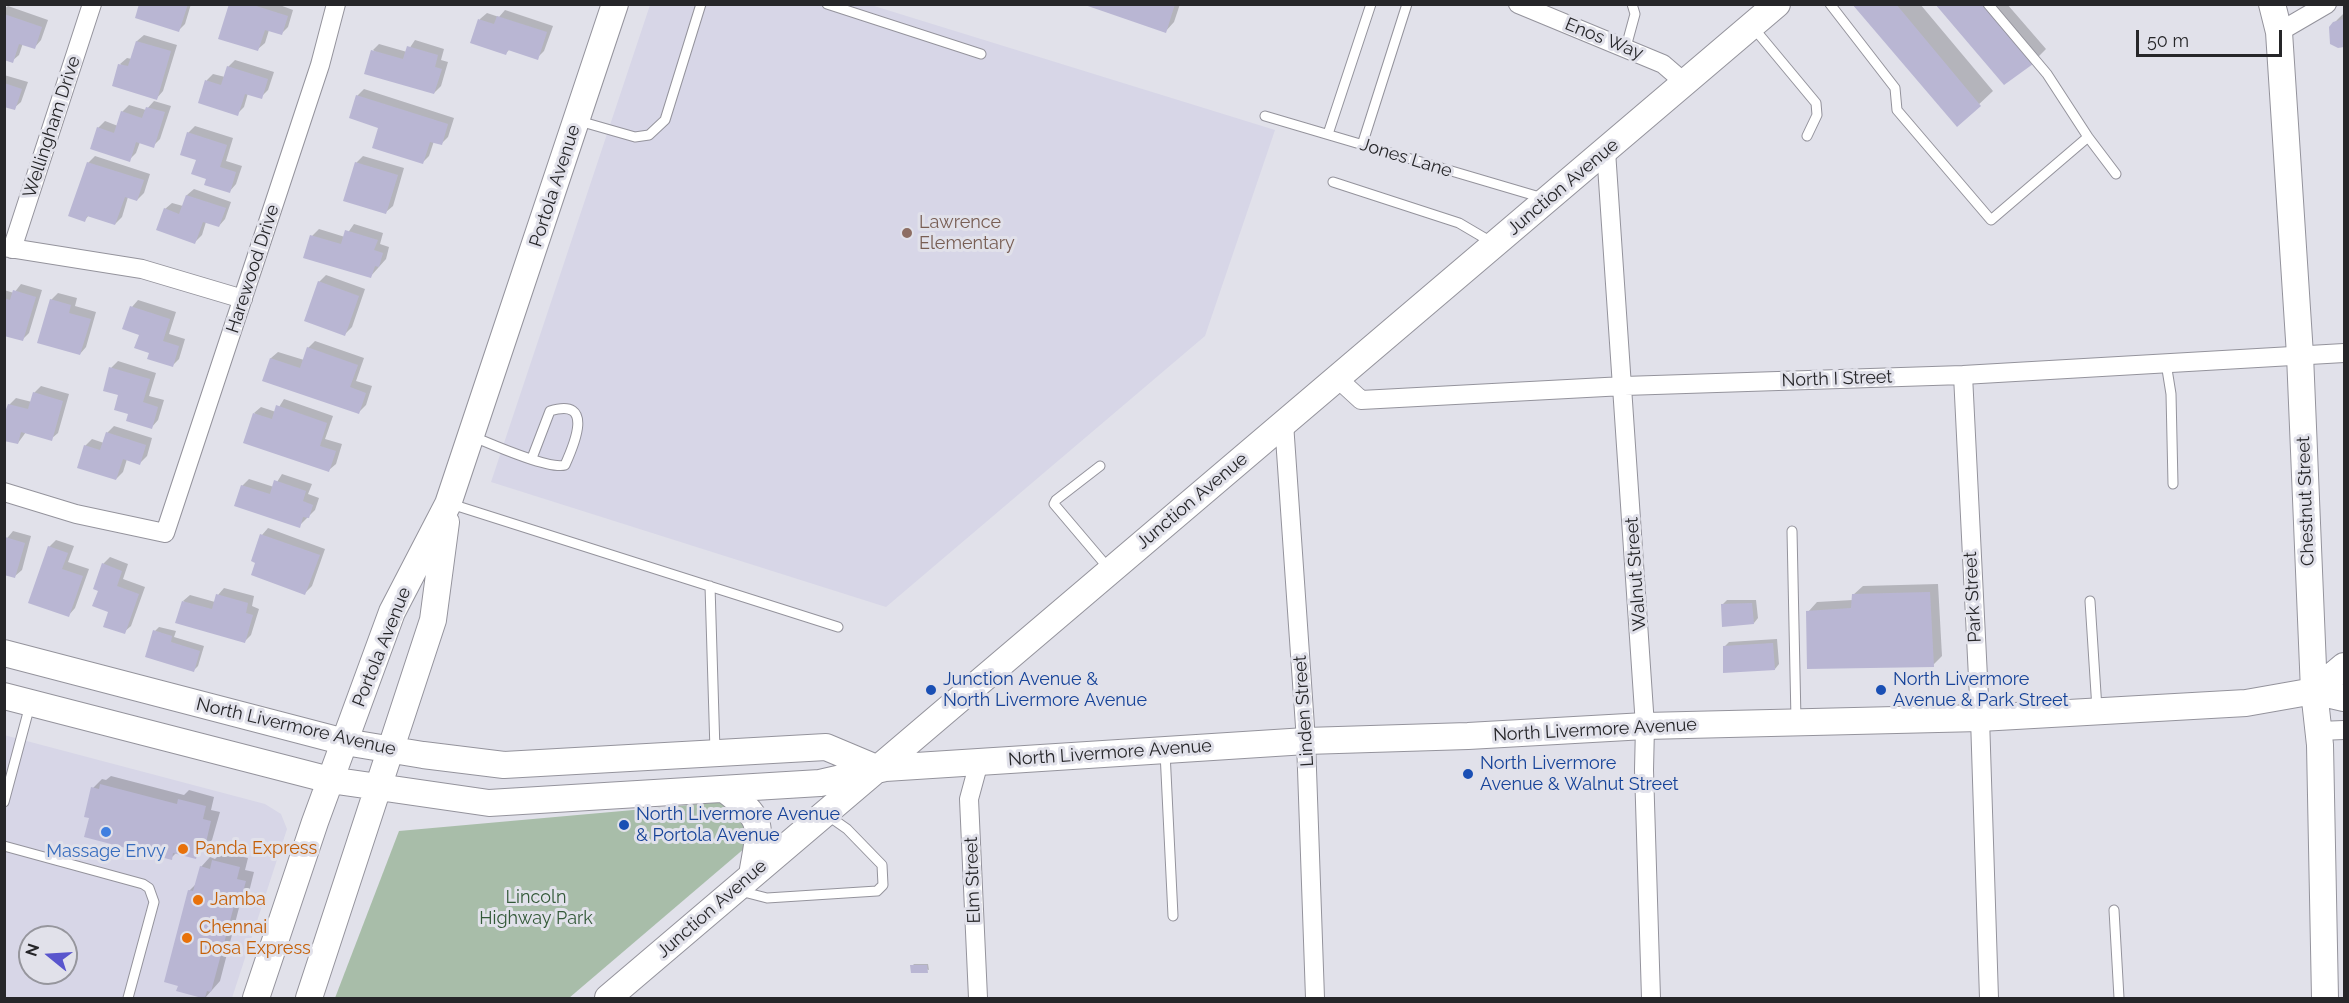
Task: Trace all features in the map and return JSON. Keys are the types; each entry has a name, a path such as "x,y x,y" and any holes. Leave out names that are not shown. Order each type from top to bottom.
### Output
{"main road":[{"name":"Portola Avenue","path":"256,999 330,780 392,612 448,504 615,4"},
{"name":"Junction Avenue","path":"608,999 876,768 1777,4"},
{"name":"Chestnut Street","path":"2272,4 2279,32 2300,356 2314,692 2319,731 2325,999"},
{"name":"Portola Avenue","path":"309,999 433,620 448,504"},
{"name":"North Livermore Avenue","path":"4,653 345,742 390,750 504,765 826,747 876,768"},
{"path":"2314,692 2344,666"},
{"name":"North Livermore Avenue","path":"4,696 330,780 489,803 820,783 876,768 1306,741 1468,736 1646,726 1980,718 2246,703 2314,692 2344,698"},
{"path":"724,789 749,808 757,820 759,832 744,883"}],"street":[{"name":"Wellingham Drive","path":"8,248 92,4"},
{"name":"Harewood Drive","path":"4,492 75,513 165,533 320,65 336,4"},
{"path":"2279,32 2327,4"},
{"name":"Enos Way","path":"1522,5 1663,64 1685,83"},
{"name":"Walnut Street","path":"1606,151 1646,726 1644,770 1651,999"},
{"path":"8,248 114,263 243,299"},
{"name":"North I Street","path":"1337,378 1361,400 1624,386 1963,375 2344,353"},
{"name":"Park Street","path":"1963,375 1980,718 1989,999"},
{"name":"Linden Street","path":"1284,423 1306,741 1315,999"},
{"path":"2319,731 2344,730"},
{"name":"Elm Street","path":"978,999 969,798 979,762"}],"lane":[{"path":"576,120 635,137 649,135 665,120 701,4"},
{"path":"827,4 981,54"},
{"path":"1328,134 1371,4"},
{"path":"1362,145 1407,4"},
{"path":"1626,47 1635,14 1632,4"},
{"path":"1830,4 1895,88 1896,110 1991,220 2088,137"},
{"path":"1988,4 2047,74 2088,137 2116,174"},
{"path":"1752,26 1816,103 1817,115 1807,136"},
{"name":"Jones Lane","path":"1265,116 1548,200"},
{"path":"1333,182 1459,223 1495,244"},
{"path":"2166,363 2171,394 2173,483"},
{"path":"471,436 532,458 560,467 565,465 579,425 571,410 561,408 550,411 532,458"},
{"path":"1100,466 1056,500 1054,504 1110,570"},
{"path":"448,504 838,627"},
{"path":"1792,531 1796,722"},
{"path":"710,586 715,753"},
{"path":"2090,601 2097,711"},
{"path":"4,802 31,703"},
{"path":"1164,750 1173,916"},
{"path":"744,883 767,898 877,891 883,885 882,865 847,829 824,813"},
{"path":"4,846 143,884 149,888 153,902 128,999"},
{"path":"2114,910 2120,999"}],"shaded area":[{"name":"Lawrence Elementary","path":"650,5 871,5 1275,130 1205,336 886,607 491,482"},
{"path":"4,735 265,804 281,814 287,829 232,998 5,998"}],"green space":[{"name":"Lincoln Highway Park","path":"745,800 766,830 569,998 335,998 399,831"}],"building":[{"path":"139,4 188,4 179,32 135,18"},
{"path":"229,4 250,4 288,16 282,35 265,30 258,51 218,39"},
{"path":"1082,4 1175,4 1166,33"},
{"path":"1852,4 1896,4 1981,106 1957,127"},
{"path":"1935,4 1982,4 2033,64 2004,85"},
{"path":"4,14 42,27 35,49 19,44 13,63 4,60"},
{"path":"497,16 547,32 538,60 508,50 506,55 470,43 478,19 494,24"},
{"path":"2344,19 2344,47 2338,48 2330,44 2329,27 2333,22"},
{"path":"136,41 171,51 157,100 112,86 118,64 128,66"},
{"path":"407,46 438,55 435,67 442,69 434,94 364,74 371,50 403,59"},
{"path":"227,66 268,79 262,99 245,94 238,116 198,103 205,80 221,85"},
{"path":"4,83 22,89 15,110 4,107"},
{"path":"356,95 448,124 442,145 430,142 423,164 372,148 378,128 349,118"},
{"path":"146,107 165,112 154,148 136,142 130,162 90,149 97,127 114,133 121,111 142,118"},
{"path":"187,132 227,145 220,167 236,172 230,193 204,185 206,179 191,174 196,160 180,155"},
{"path":"87,162 144,180 137,201 125,197 115,225 87,216 85,222 68,216"},
{"path":"355,162 398,175 386,214 343,201"},
{"path":"186,195 226,208 219,227 203,222 195,244 156,230 164,208 179,214"},
{"path":"345,230 378,240 374,250 383,253 379,267 375,266 371,278 303,258 310,235 341,244"},
{"path":"318,281 359,296 345,336 304,321"},
{"path":"13,290 36,297 23,341 4,336 4,298 10,300"},
{"path":"50,299 71,305 69,313 91,319 80,355 37,343"},
{"path":"130,306 170,319 163,341 179,346 173,367 147,359 149,353 134,348 139,335 122,329"},
{"path":"307,347 358,365 350,387 366,393 359,414 262,381 270,358 300,368"},
{"path":"109,367 150,379 143,402 158,407 152,429 126,421 128,414 114,410 118,395 103,391"},
{"path":"33,392 63,401 52,441 21,432 18,444 4,441 4,415 8,404 28,409"},
{"path":"276,405 327,423 320,446 336,451 329,472 243,443 253,413 272,419"},
{"path":"106,432 146,445 140,465 123,459 116,480 77,468 84,445 100,450"},
{"path":"274,480 306,491 303,501 313,505 309,518 303,517 300,528 234,506 241,485 270,494"},
{"path":"260,534 320,555 305,595 251,575 255,563 251,561"},
{"path":"5,537 25,543 15,578 4,575"},
{"path":"48,546 68,553 62,569 83,576 69,617 28,603"},
{"path":"102,563 122,571 117,586 139,594 125,634 103,627 108,612 92,606 98,591 93,589"},
{"path":"1930,592 1934,667 1807,669 1806,611 1851,608 1852,594"},
{"path":"216,594 248,603 246,613 253,615 245,643 175,623 182,601 212,609"},
{"path":"1752,603 1754,624 1722,627 1721,604"},
{"path":"153,630 172,636 171,642 200,651 194,672 145,657"},
{"path":"1773,643 1775,670 1723,673 1723,646"},
{"path":"100,784 177,804 178,799 206,806 203,819 211,821 204,851 198,850 196,859 173,853 172,860 84,837 89,818 84,817 91,787 99,789"},
{"path":"212,860 240,867 237,879 246,881 239,907 234,906 211,992 207,991 205,998 202,998 176,991 178,986 164,982 188,890 193,891 200,866 210,869"},
{"path":"910,965 927,965 928,973 911,973"}],"place":[{"name":"Lawrence Elementary","path":"907,233"},
{"name":"Junction Avenue & North Livermore Avenue","path":"931,690"},
{"name":"North Livermore Avenue & Park Street","path":"1881,690"},
{"name":"North Livermore Avenue & Walnut Street","path":"1468,774"},
{"name":"North Livermore Avenue & Portola Avenue","path":"624,825"},
{"name":"Massage Envy","path":"106,832"},
{"name":"Panda Express","path":"183,849"},
{"name":"Jamba","path":"198,900"},
{"name":"Chennai Dosa Express","path":"187,938"}]}
